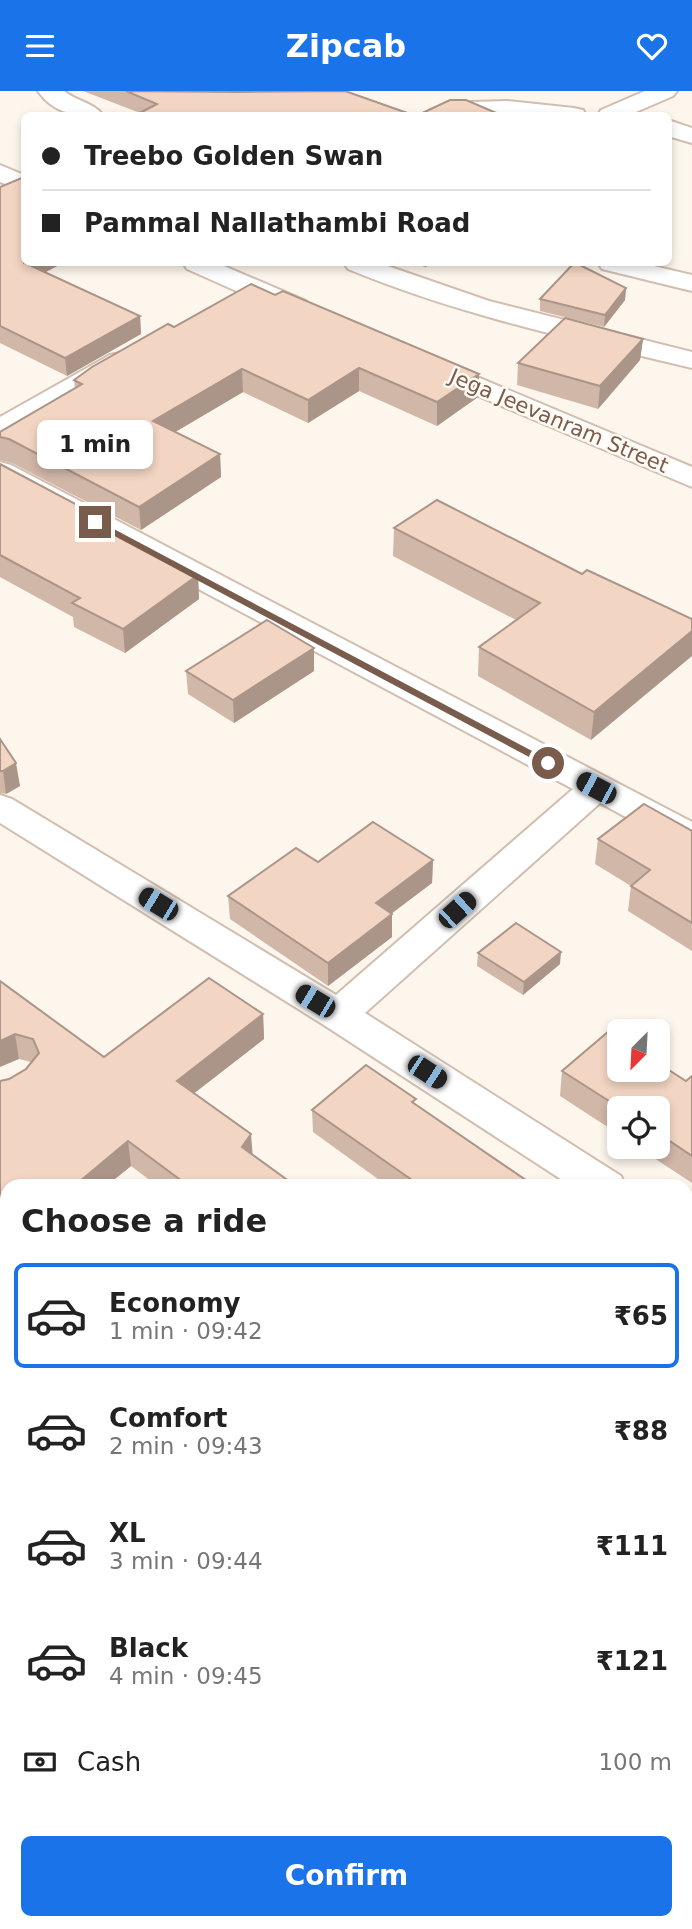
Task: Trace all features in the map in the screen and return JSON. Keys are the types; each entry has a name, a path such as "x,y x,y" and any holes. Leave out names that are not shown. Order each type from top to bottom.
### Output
{"street":[{"path":"50,91 65,104 84,112"},
{"path":"626,112 665,91"},
{"path":"450,112 464,108 558,112"},
{"path":"672,128 692,136"},
{"path":"0,173 21,183"},
{"path":"0,195 21,185"},
{"path":"200,266 238,294 326,320"},
{"path":"364,266 442,296 692,359"},
{"path":"623,266 692,283"},
{"path":"0,429 143,348"},
{"name":"Jega Jeevanram Street","path":"401,353 692,478"},
{"path":"0,471 692,837"},
{"path":"338,1015 596,788"},
{"path":"0,807 338,1015 594,1179"}],"building":[{"path":"126,91 345,91 404,112 142,112 157,104"},
{"path":"450,100 466,100 494,112 424,112"},
{"path":"21,178 21,266 31,266 140,316 65,358 0,326 0,187"},
{"path":"571,266 582,266 626,288 605,315 540,299"},
{"path":"251,284 275,295 283,291 479,374 437,402 359,368 308,400 242,369 153,421 220,454 139,507 9,439 0,437 0,432 82,384 74,380 92,367 168,324 174,327"},
{"path":"565,318 643,339 600,386 518,363"},
{"path":"0,464 113,524 105,529 198,575 123,629 72,603 80,598 0,555"},
{"path":"437,500 582,574 587,570 692,619 692,631 594,712 479,647 540,603 394,528"},
{"path":"267,620 314,648 233,700 186,671"},
{"path":"0,739 16,763 3,771 0,771"},
{"path":"644,804 692,831 692,923 631,886 650,870 598,839"},
{"path":"373,822 433,860 376,903 392,914 328,963 228,896 296,848 318,862"},
{"path":"516,923 561,952 524,982 478,953"},
{"path":"209,978 263,1014 177,1081 251,1134 242,1147 286,1179 179,1179 128,1141 83,1179 0,1179 0,1081 26,1069 39,1053 33,1039 15,1034 0,1041 0,981 104,1057"},
{"path":"607,1033 607,1082 670,1082 670,1071 686,1081 692,1076 692,1156 670,1141 670,1096 607,1096 607,1100 562,1071"},
{"path":"366,1065 416,1099 412,1102 524,1179 411,1179 312,1110"}],"route":[{"path":"95,522 548,763"}]}
